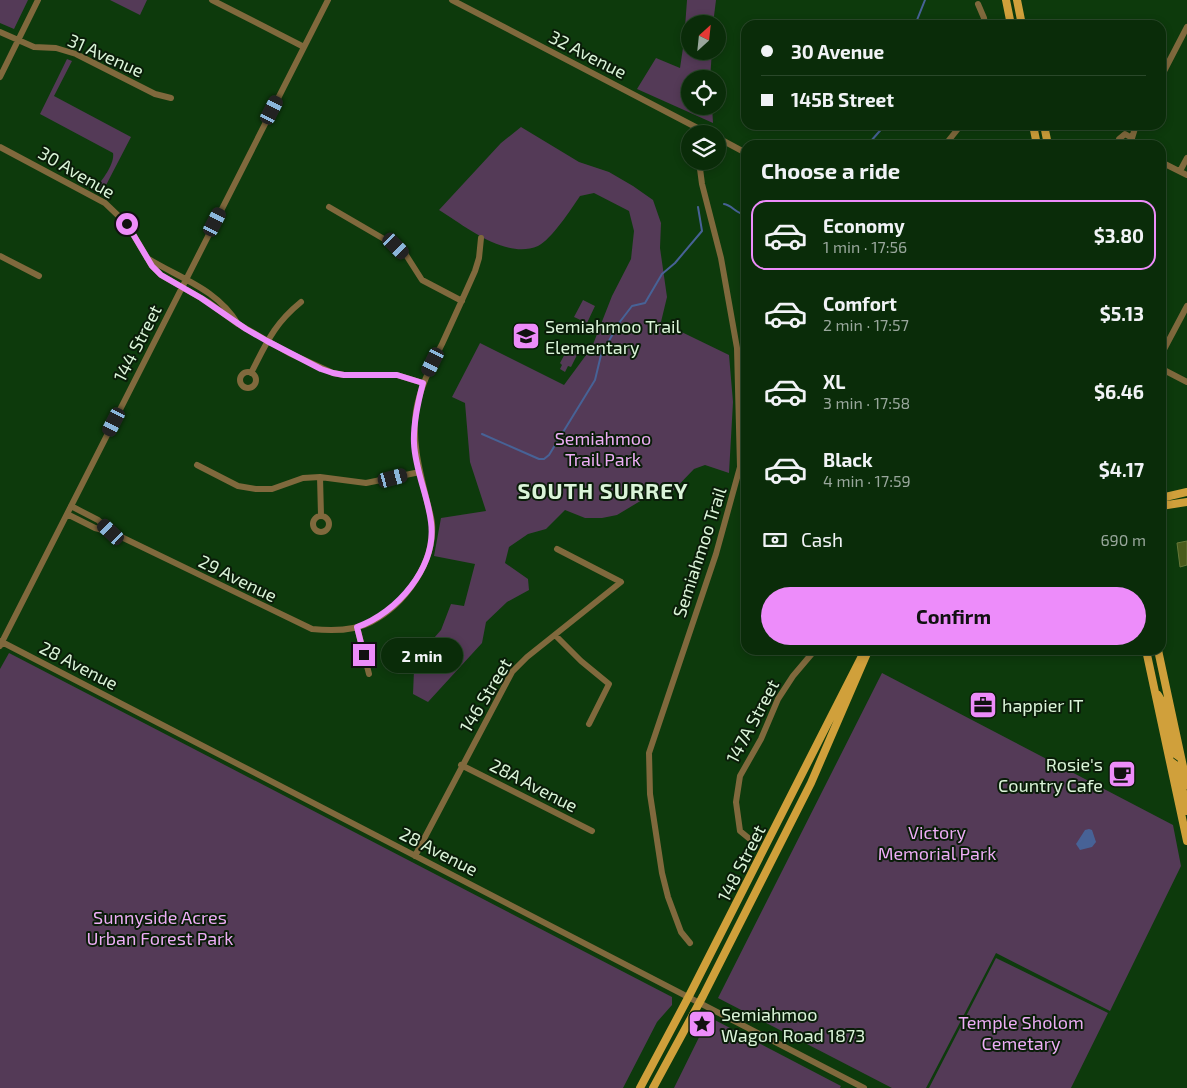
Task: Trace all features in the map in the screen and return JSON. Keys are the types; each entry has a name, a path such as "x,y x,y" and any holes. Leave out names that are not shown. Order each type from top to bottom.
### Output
{"main road":[{"path":"1006,0 1010,20"},
{"path":"1017,0 1021,20"},
{"path":"1166,497 1187,492"},
{"path":"1166,506 1187,502"},
{"name":"148 Street","path":"640,1088 864,655"},
{"name":"148 Street","path":"653,1088 700,1002 811,783 867,655"},
{"path":"1147,655 1187,841"},
{"path":"1159,655 1187,785"},
{"path":"1154,689 1164,706 1174,753 1181,758"},
{"path":"1170,761 1178,767 1187,811"}],"street":[{"path":"0,77 38,0"},
{"path":"212,0 304,47"},
{"name":"144 Street","path":"1,643 328,0"},
{"name":"32 Avenue","path":"452,0 689,125"},
{"path":"978,4 984,20"},
{"path":"1166,68 1187,27"},
{"name":"31 Avenue","path":"0,32 34,47 66,50 155,94 171,98"},
{"path":"1180,41 1187,45"},
{"path":"1120,140 1120,136 1130,140"},
{"path":"726,142 741,150"},
{"name":"30 Avenue","path":"0,147 109,206 127,224 161,275 267,341 321,369 333,373 344,375 397,375 423,383"},
{"path":"1180,172 1187,158"},
{"path":"1166,165 1187,175"},
{"name":"Semiahmoo Trail","path":"690,943 681,932 668,897 662,873 650,794 649,752 716,554 740,467 737,348 721,258 700,170"},
{"path":"329,207 396,246 406,256 422,280 462,301"},
{"name":"29 Avenue","path":"67,514 95,528 111,532 312,630 329,631 357,627 372,622 391,608 406,593 427,559 432,523 414,444 416,411 423,383 462,301 479,258 481,238"},
{"path":"0,256 39,276"},
{"name":"30 Avenue","path":"148,258 216,298 229,309 238,324"},
{"path":"212,305 216,298"},
{"path":"251,373 267,341 280,322 301,302"},
{"path":"1166,346 1187,306"},
{"path":"1166,371 1187,382"},
{"path":"197,465 248,489 272,489 296,480 320,478 366,483 420,472"},
{"path":"320,478 321,515"},
{"name":"29 Avenue","path":"71,506 98,520 111,532"},
{"name":"146 Street","path":"415,856 461,765 512,672 527,657 621,582 557,549"},
{"path":"357,627 369,674"},
{"path":"555,635 609,684 588,724"},
{"name":"28 Avenue","path":"1,643 689,996 864,1088"},
{"name":"147A Street","path":"751,840 740,831 736,802 740,776 761,739 778,699 793,676 811,655"},
{"name":"28A Avenue","path":"461,765 592,831"}],"green space":[{"path":"0,0 28,0 14,29 0,23"},
{"path":"110,0 147,0 140,15"},
{"path":"687,0 716,0 714,15 686,15"},
{"path":"656,58 680,68 681,60 711,60 711,70 681,70 681,109 637,89"},
{"path":"67,59 72,61 54,96 131,137 103,191 96,187 105,176 112,162 113,153 40,114"},
{"path":"695,115 713,115 713,123"},
{"name":"Semiahmoo Trail Park","path":"521,127 579,162 609,172 653,200 661,223 660,248 667,297 661,322 729,355 733,402 729,473 705,465 694,469 668,496 647,497 617,515 602,518 585,518 565,510 546,529 528,534 509,547 505,563 528,579 529,590 507,602 486,622 482,643 428,702 413,694 414,670 420,654 441,630 451,604 464,606 475,564 434,556 441,518 486,511 470,462 465,403 452,397 480,343 564,385 592,347 612,296 631,259 634,231 629,211 594,193 580,196 561,223 543,243 526,249 513,249 499,245 473,232 439,210 501,143"},
{"path":"583,300 595,306 587,323 574,317"},
{"path":"568,348 578,353 571,367 568,366 565,372 560,369 562,365 560,363"},
{"name":"Sunnyside Acres Urban Forest Park","path":"9,653 672,997 672,1005 657,1022 623,1088 0,1088 0,669"},
{"name":"Victory Memorial Park","path":"882,673 1173,825 1181,866 1110,1011 996,953 926,1088 892,1088 718,998"},
{"name":"Temple Sholom Cemetary","path":"996,958 1108,1013 1071,1088 929,1088"},
{"path":"709,1017 841,1086 840,1088 674,1088"}],"water":[{"path":"1085,830 1092,830 1096,842 1092,847 1080,850 1076,844"}],"building":[{"path":"1187,541 1187,565 1180,567 1177,543"}],"waterway":[{"path":"917,20 925,0"},
{"path":"872,140 881,130"},
{"path":"724,204 741,214"},
{"path":"482,434 539,459 544,459 549,455 595,380 601,355 619,323 632,306 645,303 662,274 675,263 702,231 698,207"}],"place":[{"name":"Semiahmoo Trail Elementary","path":"526,336"},
{"name":"happier IT","path":"983,705"},
{"name":"Rosie's Country Cafe","path":"1122,774"},
{"name":"Semiahmoo Wagon Road 1873","path":"702,1024"}],"district":[{"name":"SOUTH SURREY","path":"603,490"}],"route":[{"path":"127,224 152,266 161,275 170,282 201,298 224,315 267,341 321,369 333,373 344,375 397,375 423,383 416,411 414,444 432,523 431,541 427,559 406,593 391,608 372,622 357,627 364,655"}]}
